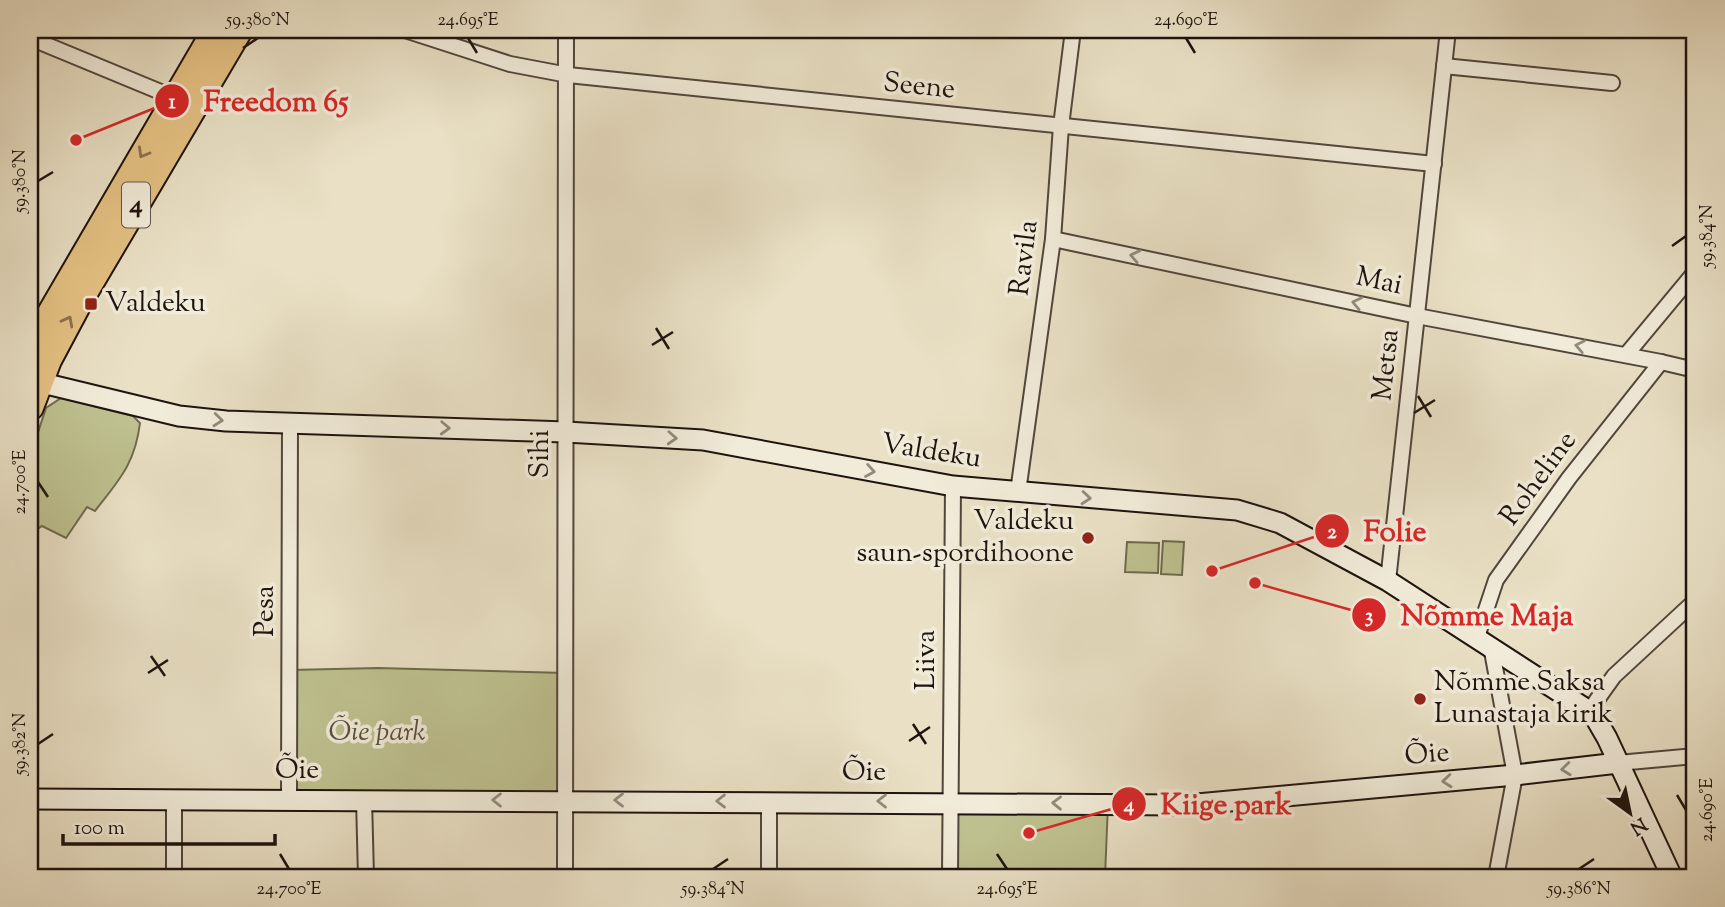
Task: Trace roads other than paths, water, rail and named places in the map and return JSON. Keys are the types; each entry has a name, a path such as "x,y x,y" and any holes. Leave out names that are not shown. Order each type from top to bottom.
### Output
{"highway":[{"name":"4","path":"33,390 185,102 216,30"},
{"name":"4","path":"30,349 185,102 239,30"}],"street":[{"name":"Seene","path":"405,30 510,64 566,75 1434,164"},
{"name":"Sihi","path":"565,877 566,30"},
{"name":"Ravila","path":"1018,492 1053,239 1061,126 1073,30"},
{"name":"Metsa","path":"1388,581 1448,30"},
{"path":"30,38 185,102"},
{"path":"1444,66 1612,83"},
{"name":"Mai","path":"1053,239 1418,316 1695,370"},
{"path":"1626,355 1695,272"},
{"name":"Roheline","path":"1496,877 1515,775 1484,642 1496,580 1569,478 1661,362"},
{"name":"Valdeku","path":"33,390 179,416 226,421 566,432 703,440 953,486 1209,506 1254,514 1280,523 1388,581 1589,711 1596,719 1672,877"},
{"name":"Pesa","path":"289,799 290,423"},
{"name":"Liiva","path":"950,877 953,486"},
{"path":"1589,711 1614,676 1695,601"},
{"name":"Õie","path":"30,799 1186,804 1695,756"},
{"path":"174,799 174,877"},
{"path":"364,799 366,877"},
{"path":"769,801 769,877"}],"place":[{"name":"Freedom 65","path":"76,140"},
{"name":"Valdeku","path":"91,304"},
{"name":"Valdeku saun-spordihoone","path":"1088,538"},
{"name":"Folie","path":"1212,571"},
{"name":"Nõmme Maja","path":"1255,583"},
{"name":"Nõmme Saksa Lunastaja kirik","path":"1420,699"},
{"name":"Kiige park","path":"1029,833"}],"park label":[{"name":"Õie park","path":"377,733"}]}
